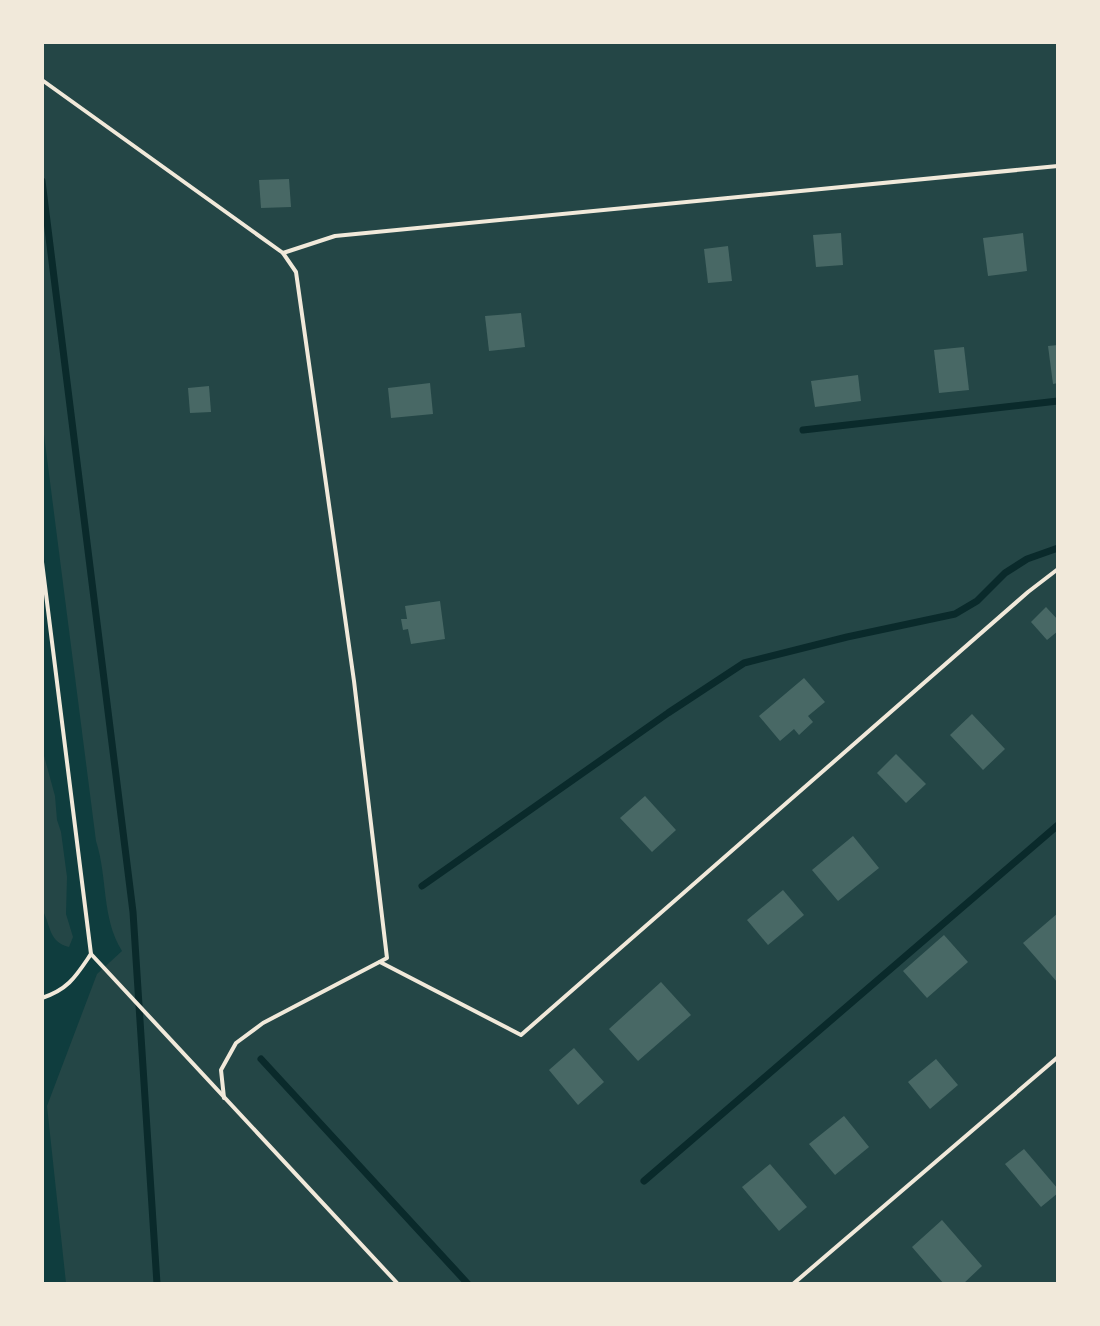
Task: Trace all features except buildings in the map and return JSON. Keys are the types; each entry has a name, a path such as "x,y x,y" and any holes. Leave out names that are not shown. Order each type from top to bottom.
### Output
{"lane":[{"path":"42,80 283,253 296,272 354,682 387,958 263,1023 236,1043 221,1070 224,1098"},
{"path":"283,253 335,236 1058,166"},
{"path":"42,562 91,954 398,1284"},
{"path":"380,962 521,1035 1021,598 1058,569"},
{"path":"42,998 60,992 70,984 91,954"},
{"path":"793,1284 1058,1057"}],"shaded area":[{"path":"42,43 1057,43 1057,1283 66,1283 47,1106 97,974 122,951 111,925 96,841 43,427"},
{"path":"43,752 55,796 57,820 61,832 67,877 66,914 73,937 69,947 62,945 54,938 43,911"}],"waterway":[{"path":"42,181 133,912 157,1284"},
{"path":"803,430 1058,401"},
{"path":"422,886 668,713 744,663 847,637 955,614 977,601 1005,573 1027,559 1058,548"},
{"path":"644,1181 1058,825"},
{"path":"261,1059 468,1284"}]}
